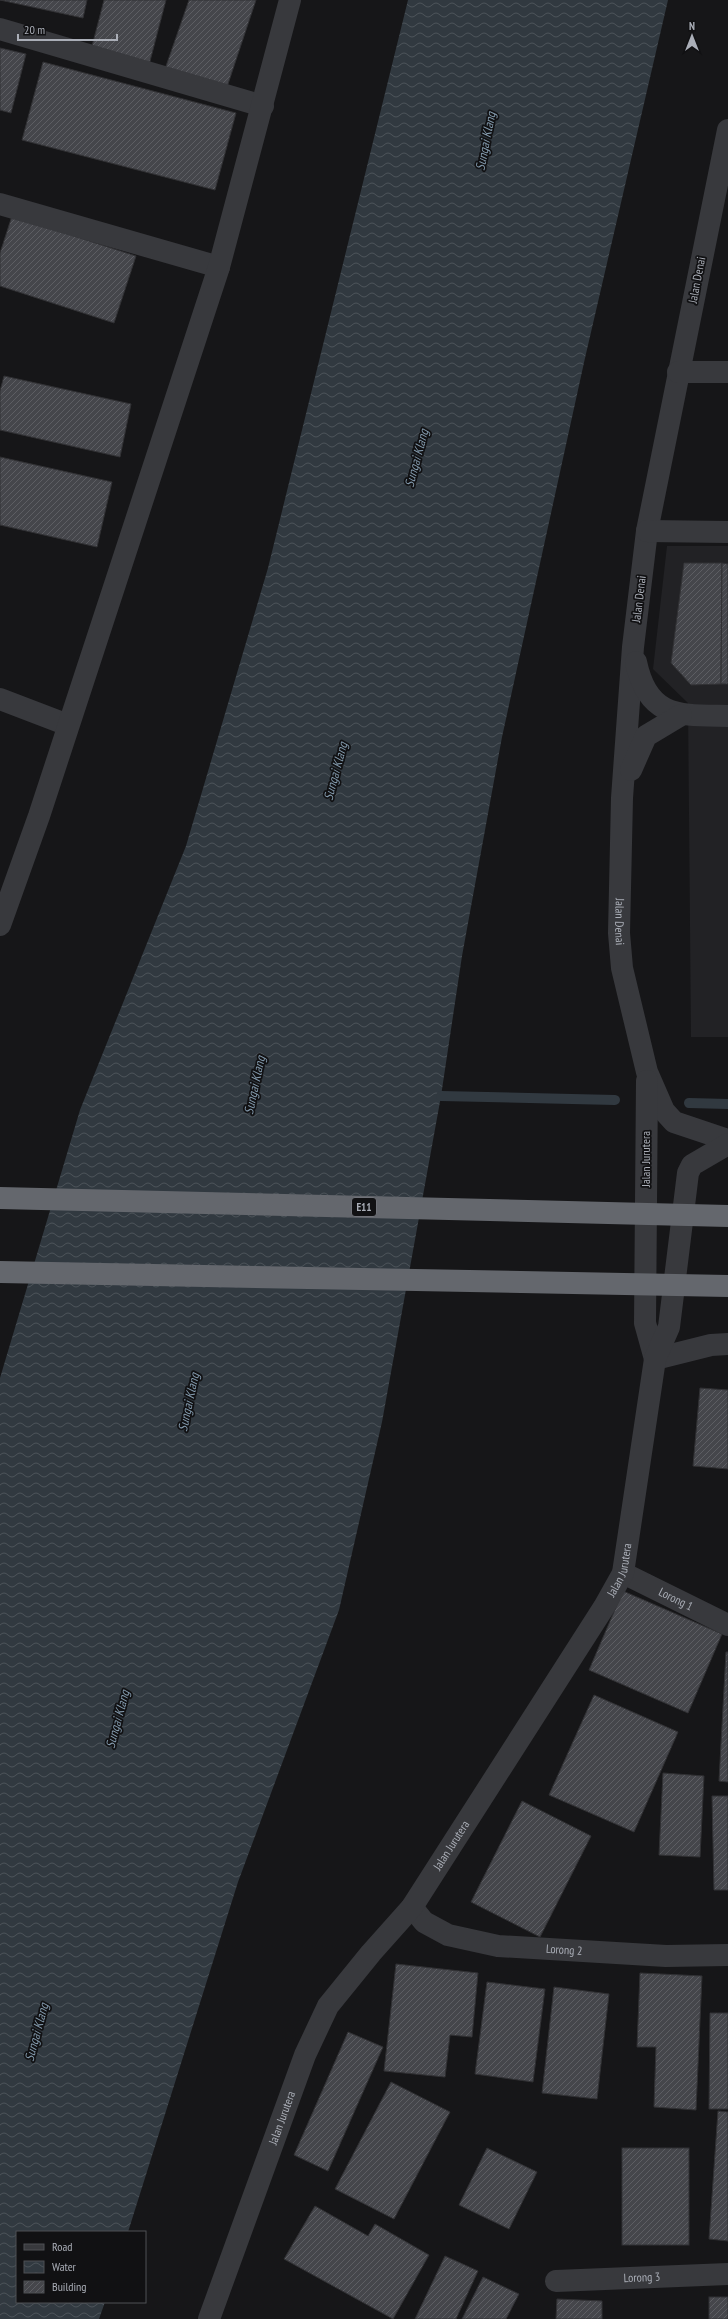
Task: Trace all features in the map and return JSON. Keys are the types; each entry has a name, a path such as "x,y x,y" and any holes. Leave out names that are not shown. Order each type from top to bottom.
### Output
{"highway":[{"name":"E11","path":"0,1198 728,1216"},
{"path":"0,1272 728,1286"}],"street":[{"path":"0,925 39,816 219,267 290,0"},
{"path":"0,29 263,106"},
{"name":"Jalan Denai","path":"647,1072 622,968 620,933 622,798 633,647 647,531 728,130"},
{"path":"0,204 219,267"},
{"path":"678,372 728,372"},
{"path":"647,531 728,532"},
{"path":"633,647 640,680 655,703 681,715 728,716"},
{"path":"0,699 68,725"},
{"path":"622,798 634,760 646,736 681,715"},
{"path":"647,1072 664,1111 674,1122 728,1140"},
{"name":"Jalan Jurutera","path":"647,1072 645,1323 655,1359"},
{"name":"Jalan Jurutera","path":"209,2319 305,2055 328,2006 371,1953 412,1907 600,1613 623,1573 655,1359 668,1327 688,1173 692,1165 728,1144"},
{"path":"655,1359 711,1344 728,1344"},
{"name":"Lorong 1","path":"623,1573 728,1625"},
{"name":"Lorong 2","path":"412,1907 424,1922 448,1935 498,1946 666,1956 728,1955"},
{"name":"Lorong 3","path":"556,2281 728,2274"}],"shaded area":[{"path":"667,546 728,546 728,1037 691,1037 688,703 653,669"}],"water":[{"name":"Sungai Klang","path":"408,0 668,0 585,358 502,737 462,956 441,1096 382,1422 339,1610 238,1882 128,2231 16,2231 16,2303 105,2303 99,2319 0,2319 0,1378 80,1110 186,846 268,568"}],"building":[{"path":"0,0 87,0 83,18"},
{"path":"104,0 166,0 149,65 91,50"},
{"path":"189,0 256,0 226,90 165,69"},
{"path":"0,48 26,54 11,113 0,110"},
{"path":"43,62 236,113 215,190 22,140"},
{"path":"12,216 136,256 114,323 0,286 0,253"},
{"path":"4,376 131,404 120,457 0,430 0,391"},
{"path":"0,457 112,482 97,547 0,525"},
{"path":"684,563 722,563 721,684 691,685 671,663"},
{"path":"722,563 728,564 728,684 721,684"},
{"path":"700,1388 728,1390 728,1469 693,1466"},
{"path":"623,1591 722,1634 688,1713 589,1670"},
{"path":"726,1652 728,1652 728,1782 719,1781"},
{"path":"594,1695 678,1732 634,1832 549,1795"},
{"path":"663,1773 704,1776 700,1857 659,1855"},
{"path":"712,1796 728,1796 728,1890 714,1890"},
{"path":"522,1801 591,1836 540,1937 471,1902"},
{"path":"396,1964 478,1973 472,2037 450,2035 445,2077 384,2071"},
{"path":"640,1973 702,1976 696,2110 654,2107 656,2047 637,2047"},
{"path":"487,1982 545,1989 533,2082 475,2074"},
{"path":"554,1987 609,1994 597,2099 542,2093"},
{"path":"710,2013 728,2013 728,2109 709,2109"},
{"path":"348,2032 383,2047 328,2171 294,2155"},
{"path":"391,2082 450,2112 394,2219 335,2189"},
{"path":"718,2111 728,2112 728,2241 709,2239"},
{"path":"487,2148 537,2172 509,2229 459,2205"},
{"path":"622,2148 689,2148 689,2245 622,2245"},
{"path":"315,2206 368,2236 375,2224 429,2255 393,2319 284,2259"},
{"path":"445,2256 478,2271 456,2319 415,2319"},
{"path":"483,2277 519,2294 506,2319 462,2319"},
{"path":"709,2297 728,2297 728,2319 709,2319"},
{"path":"557,2299 602,2301 602,2319 556,2319"}],"waterway":[{"path":"441,1096 615,1100"},
{"path":"689,1103 728,1104"}]}
